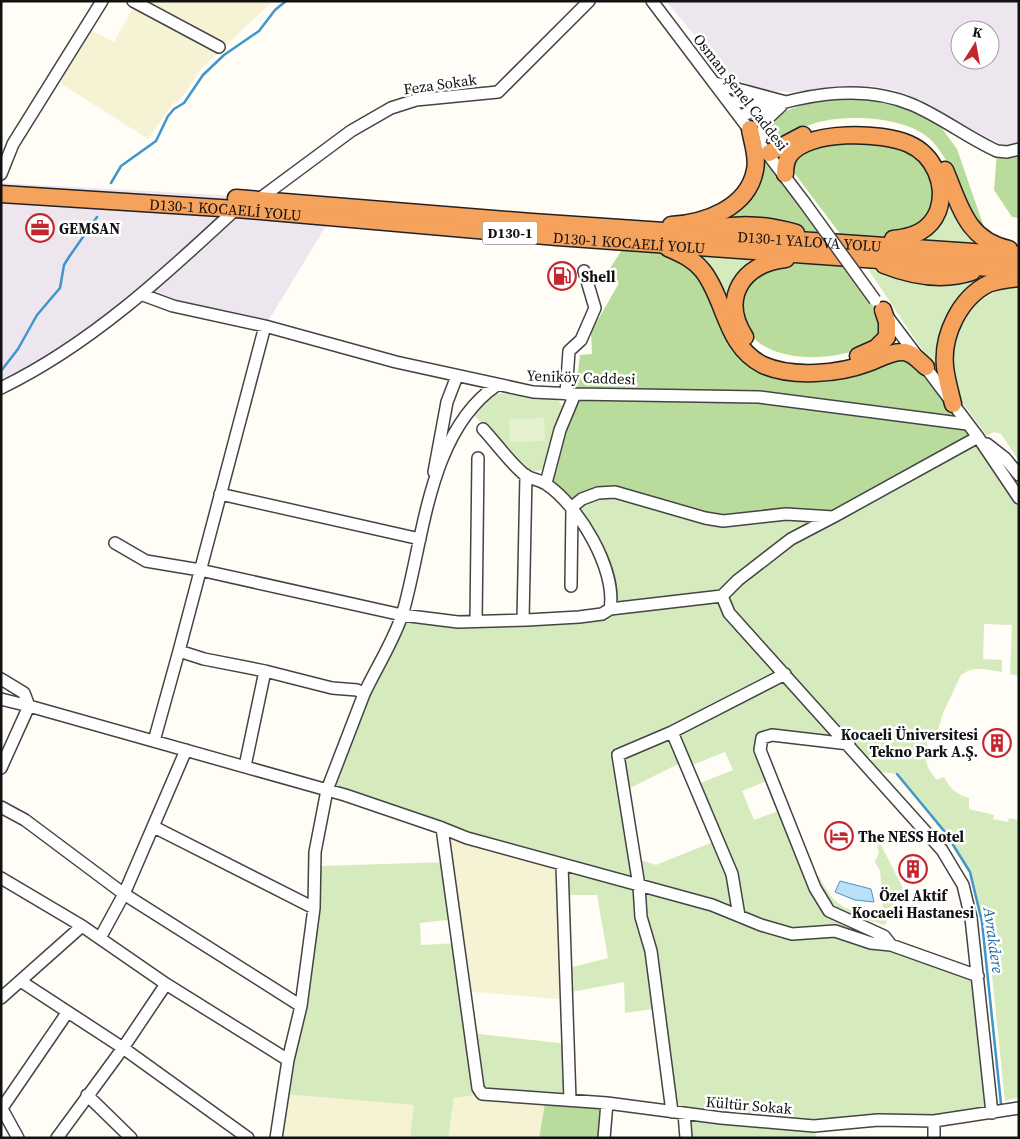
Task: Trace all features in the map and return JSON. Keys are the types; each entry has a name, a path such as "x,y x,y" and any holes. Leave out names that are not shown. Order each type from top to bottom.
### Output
{"highway":[{"path":"590,226 675,225 708,218 731,206 748,188 755,169 745,122"},
{"path":"765,148 827,126 858,125 899,129 918,138 932,148 943,165 962,212 973,230 983,239 996,246 1019,250"},
{"path":"785,174 787,160 794,152 811,142 843,135 879,136 896,139 910,144 924,153 938,173 942,186 942,200 931,223 911,238 855,244"},
{"name":"D130-1","path":"1,183 258,200 690,233 730,225 762,225 800,234 818,249"},
{"name":"D130-1 KOCAELİ YOLU","path":"1,194 236,209 662,245 818,249 870,259 1019,270"},
{"name":"D130-1 YALOVA YOLU","path":"818,249 855,244 1019,255"},
{"path":"662,245 684,255 703,272 738,344 749,356 764,365 781,370 828,372 849,370 897,352 911,354 926,367"},
{"path":"818,249 768,261 753,268 745,275 738,288 736,310 738,323 750,344 773,357 789,361 844,360 863,355 882,344 887,337 888,331 879,305"},
{"path":"953,404 945,365 946,343 960,309 974,294 988,284 1019,278"}],"street":[{"path":"1,174 13,144 102,1"},
{"path":"133,1 219,47"},
{"name":"Feza Sokak","path":"258,200 351,131 391,108 416,100 498,92 589,1"},
{"name":"Osman Şenel Caddesi","path":"652,1 785,174 879,305 978,437"},
{"path":"715,83 787,102"},
{"path":"745,122 787,102 824,94 856,93 879,95 914,105 997,151 1007,152 1019,149"},
{"path":"730,102 756,100 787,102"},
{"path":"765,148 766,120 773,112 787,102"},
{"path":"1,388 34,373 143,295 236,209"},
{"path":"546,483 570,394 569,352 581,340 595,308 584,272"},
{"name":"Yeniköy Caddesi","path":"143,295 173,306 265,326 497,385 570,394 759,396 967,424"},
{"path":"154,741 265,326"},
{"path":"276,1138 288,1060 301,1006 314,908 315,852 327,790 364,694 402,615 430,493 446,402 457,376"},
{"path":"430,493 452,439 465,418 481,396 497,385"},
{"path":"484,429 526,475 546,483 578,514 594,542 612,597 610,610"},
{"path":"978,437 1005,458 1019,475"},
{"path":"978,437 1019,498"},
{"path":"115,543 146,561 200,570 402,615 458,622 578,617 602,614 610,610 722,596 738,580 791,539 978,437"},
{"path":"476,621 478,458"},
{"path":"523,620 526,475"},
{"path":"572,507 582,499 598,493 615,492 704,518 723,520 786,514 833,517"},
{"path":"220,494 420,539"},
{"path":"571,586 572,507"},
{"path":"722,596 730,613 942,850 963,885 971,918 992,1112"},
{"path":"179,651 204,659 265,671 332,688 357,690 364,694"},
{"path":"245,766 265,671"},
{"path":"672,1112 651,951 640,917 639,886 618,755 672,732 785,674"},
{"path":"1,679 24,693 29,706 1,768"},
{"path":"1,699 327,790 468,838 712,905 792,934 835,931 871,943 891,945 978,976"},
{"path":"672,732 732,874 737,893 739,916"},
{"path":"849,744 772,734 762,738 760,750 815,888 829,911 884,936 891,945"},
{"path":"100,938 124,894 186,750"},
{"path":"1,807 25,820 124,894 301,1006"},
{"path":"154,827 314,908"},
{"name":"Kültür Sokak","path":"442,828 478,1088 482,1094 607,1103 672,1112 814,1126 878,1120 934,1121 1019,1108"},
{"path":"562,865 570,1100"},
{"path":"1,878 82,926 166,984 288,1060"},
{"path":"1,998 22,982 82,926"},
{"path":"22,982 123,1048 248,1138"},
{"path":"57,1138 86,1095 123,1048 166,984"},
{"path":"18,1138 1,1108 67,1013"},
{"path":"86,1095 132,1138"},
{"path":"604,1138 607,1103"},
{"path":"684,1113 686,1138"},
{"path":"934,1121 934,1138"},
{"path":"814,1126 816,1138"}],"shaded area":[{"path":"137,1 273,1 201,69 183,96 171,106 148,139 60,83 89,29 114,42"},
{"path":"666,1 1019,1 1019,144 1012,146 1000,144 895,90 871,86 790,92 765,91 739,81 722,68"},
{"path":"1,183 255,197 331,218 265,326 143,295 1,388"},
{"path":"442,828 562,865 567,1000 466,991"},
{"path":"283,1094 415,1105 410,1138 276,1138"},
{"path":"482,1094 546,1098 539,1138 448,1138 454,1098"}],"green space":[{"path":"848,98 864,99 900,107 938,123 957,149 985,230 978,228 952,171 939,150 922,133 908,126 875,119 858,118 812,124 778,142 769,134 771,123 784,112 806,104"},
{"path":"825,142 886,142 918,155 934,184 932,208 922,225 888,236 841,235 792,170 796,157"},
{"path":"1019,149 1019,218 1012,217 994,190 997,151"},
{"path":"760,152 818,233 788,227 715,219 729,212"},
{"path":"944,185 986,248 916,241"},
{"path":"627,242 695,263 738,344 781,370 911,354 978,437 833,517 723,521 615,492 572,507 546,483 575,394 580,355 592,354 591,332 619,283 603,279"},
{"path":"688,254 758,257 745,268 738,279 730,308"},
{"path":"783,263 842,265 871,302 880,317 882,324 877,337 862,348 840,355 815,357 790,355 767,348 750,334 742,314 740,297 754,272"},
{"path":"868,269 930,281 972,276 993,277 965,298 948,316 942,327 939,339 939,375"},
{"path":"1019,286 1019,461 1001,434 994,432 987,436 959,398 953,383 952,333 974,304 997,291"},
{"path":"496,393 558,400 562,406 544,469 527,474 473,414"},
{"path":"544,418 545,441 510,442 509,419"},
{"path":"978,437 1019,498 1019,676 1010,674 1012,625 984,624 983,659 1002,660 1002,672 976,669 961,675 943,713 935,740 928,739 926,761 937,780 944,777 954,790 960,795 969,798 969,809 994,815 993,819 1008,822 1009,818 1019,820 1019,1097 1005,1101 986,918 981,917 970,872 960,854 897,774 872,771 849,744 762,738 772,779 742,791 754,820 784,809 829,911 978,976 992,1113 815,1126 816,1138 686,1138 684,1114 672,1112 659,1008 625,1013 624,982 566,993 565,969 608,958 597,895 563,895 561,865 327,790 402,615 458,622 610,610 608,580 572,507 582,499","holes":["725,752 733,770 695,785 718,840 656,865 635,858 624,791 684,761 687,767"]},
{"path":"880,843 908,898 895,899 885,925 843,912 830,900 816,877 819,876 831,896 845,907 884,920 880,871 875,862 879,853 877,846"},
{"path":"447,862 456,919 420,923 421,945 459,943 471,1033 568,1044 570,1100 483,1094 454,1098 448,1138 410,1138 414,1105 283,1094 315,873 321,866"},
{"path":"546,1098 607,1103 604,1138 539,1138"}],"water":[{"path":"840,881 871,889 874,902 855,900 835,892"}],"waterway":[{"path":"111,183 121,166 156,141 168,116 174,109 184,103 203,75 224,55 259,31 275,10 286,1"},
{"path":"1,371 18,349 37,315 60,288 64,265 97,217"},
{"name":"Avrakdere","path":"897,774 945,832 970,872 982,922 1001,1104"}],"place":[{"name":"GEMSAN","path":"40,228"},
{"name":"Shell","path":"562,276"},
{"name":"Kocaeli Üniversitesi Tekno Park A.Ş.","path":"997,743"},
{"name":"The NESS Hotel","path":"839,836"},
{"name":"Özel Aktif Kocaeli Hastanesi","path":"913,869"}]}
